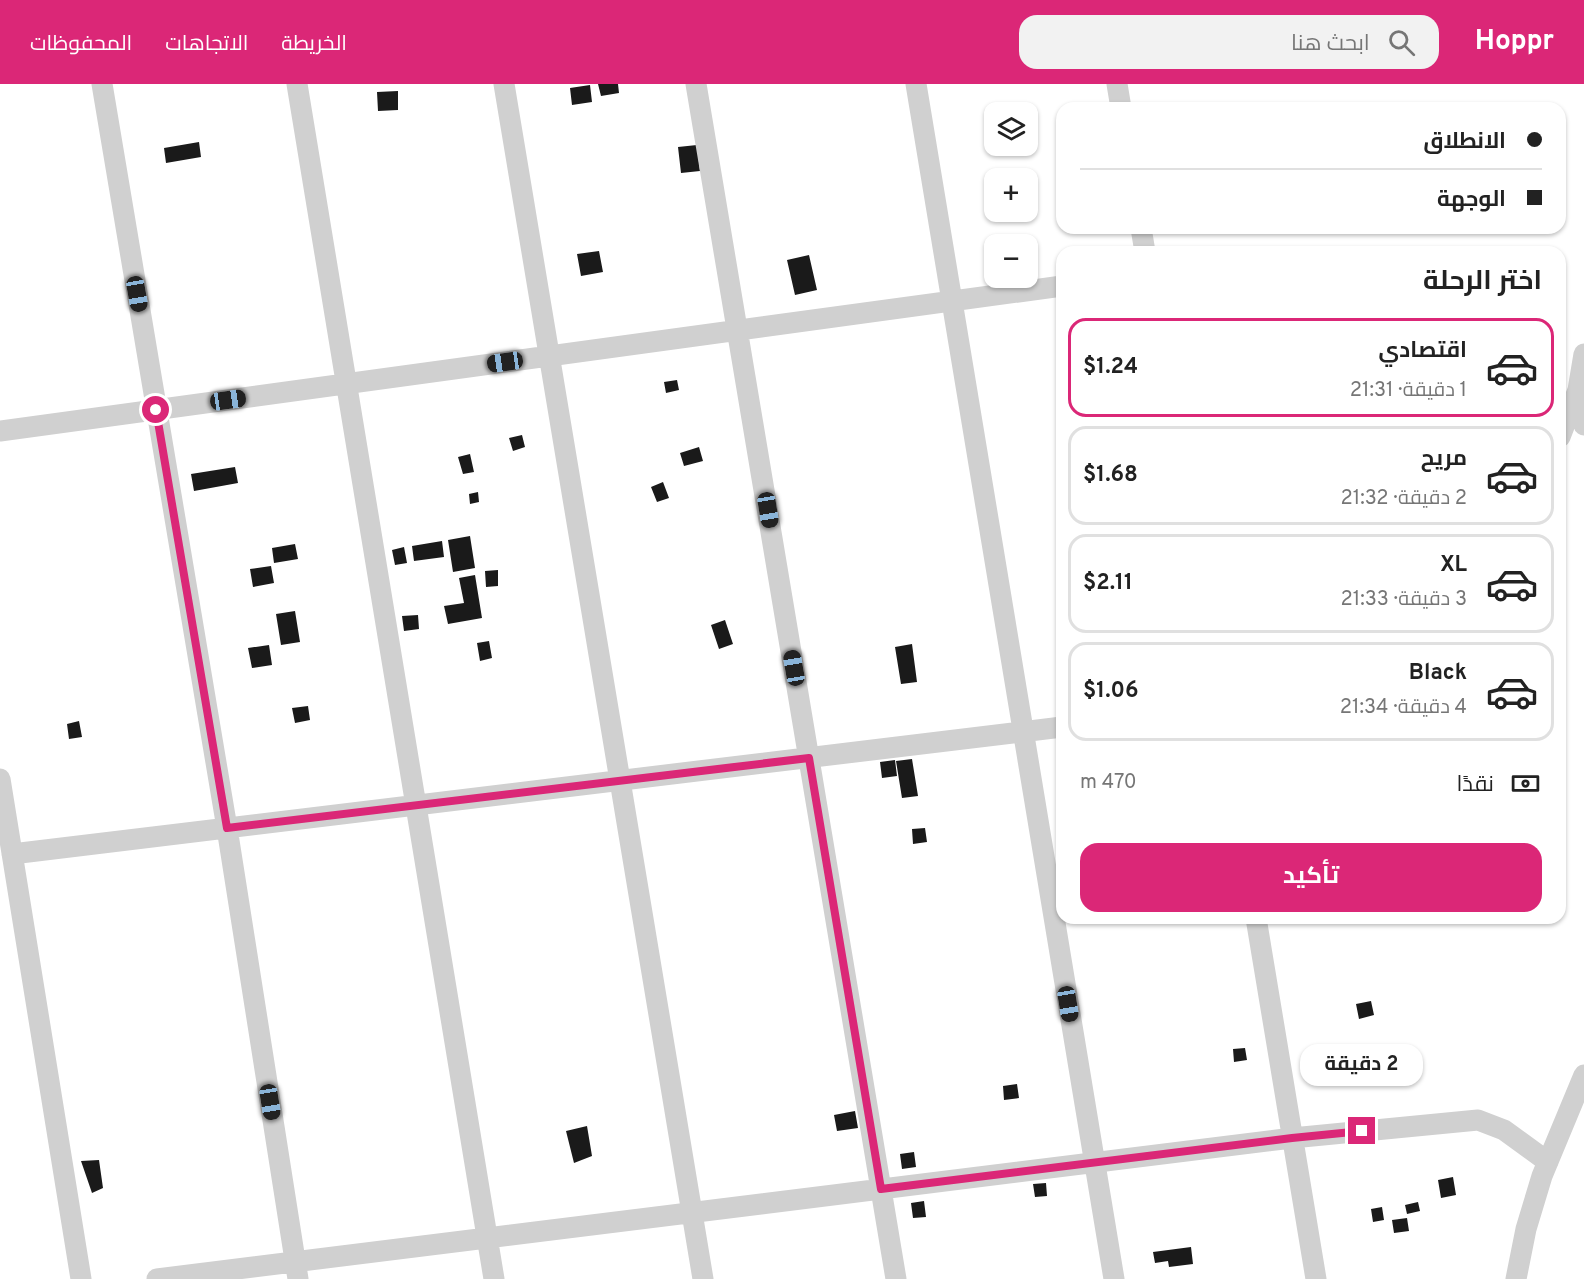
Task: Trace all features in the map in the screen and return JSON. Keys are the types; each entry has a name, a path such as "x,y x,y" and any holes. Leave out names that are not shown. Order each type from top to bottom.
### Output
{"street":[{"path":"102,84 227,828 297,1270"},
{"path":"297,84 494,1279"},
{"path":"504,84 703,1279"},
{"path":"696,84 896,1279"},
{"path":"916,84 1114,1279"},
{"path":"1117,84 1120,102"},
{"path":"0,431 1056,287"},
{"path":"1566,421 1578,390 1584,354"},
{"path":"1578,390 1584,424"},
{"path":"12,854 1056,729"},
{"path":"0,779 81,1279"},
{"path":"1257,924 1316,1279"},
{"path":"1516,1279 1526,1229 1548,1162 1584,1075"},
{"path":"157,1279 297,1270 487,1238 1292,1138 1478,1120 1504,1130 1548,1162"}],"building":[{"path":"598,84 618,84 619,93 601,96"},
{"path":"590,85 592,102 572,105 570,88"},
{"path":"398,91 398,110 378,111 377,92"},
{"path":"199,142 201,157 166,163 164,148"},
{"path":"697,145 700,171 681,173 678,147"},
{"path":"599,251 603,272 581,276 577,254"},
{"path":"809,255 817,290 795,295 787,260"},
{"path":"677,380 679,390 666,393 664,382"},
{"path":"522,435 525,447 513,451 509,438"},
{"path":"699,447 703,461 684,466 680,453"},
{"path":"470,454 474,472 463,474 458,457"},
{"path":"235,467 238,483 194,491 191,474"},
{"path":"663,482 669,498 657,502 651,487"},
{"path":"478,492 479,502 470,504 469,494"},
{"path":"470,536 475,568 453,572 448,540"},
{"path":"442,541 444,557 414,561 412,546"},
{"path":"295,544 298,559 274,563 272,548"},
{"path":"404,547 407,563 395,565 392,550"},
{"path":"271,566 274,583 253,587 250,569"},
{"path":"498,570 498,586 486,587 485,571"},
{"path":"475,575 482,618 448,624 444,606 464,603 459,578"},
{"path":"295,611 300,642 281,645 276,614"},
{"path":"418,615 419,629 404,631 402,616"},
{"path":"725,620 733,644 719,649 711,625"},
{"path":"489,641 492,658 480,661 477,643"},
{"path":"912,644 917,682 901,684 895,647"},
{"path":"269,645 272,665 252,668 248,648"},
{"path":"308,706 310,720 295,723 292,708"},
{"path":"79,721 82,737 69,739 67,724"},
{"path":"912,759 918,796 902,798 896,761"},
{"path":"895,760 897,776 882,778 880,762"},
{"path":"925,828 927,842 913,844 912,829"},
{"path":"1371,1001 1374,1015 1359,1019 1356,1004"},
{"path":"1245,1048 1247,1060 1234,1062 1233,1049"},
{"path":"1017,1084 1019,1098 1004,1100 1003,1086"},
{"path":"855,1111 858,1128 837,1131 834,1115"},
{"path":"587,1126 592,1156 574,1163 566,1131"},
{"path":"914,1152 916,1167 902,1169 900,1154"},
{"path":"99,1160 103,1188 92,1193 81,1161"},
{"path":"1453,1177 1456,1195 1441,1198 1438,1180"},
{"path":"1046,1183 1047,1196 1035,1197 1033,1184"},
{"path":"924,1201 926,1217 913,1218 911,1203"},
{"path":"1418,1202 1420,1211 1407,1214 1405,1205"},
{"path":"1382,1207 1384,1220 1373,1222 1371,1209"},
{"path":"1407,1218 1409,1231 1394,1233 1392,1220"},
{"path":"1191,1247 1193,1264 1169,1267 1168,1261 1155,1263 1153,1252"}],"route":[{"path":"156,410 227,828 809,758 881,1189 1362,1131"}]}
